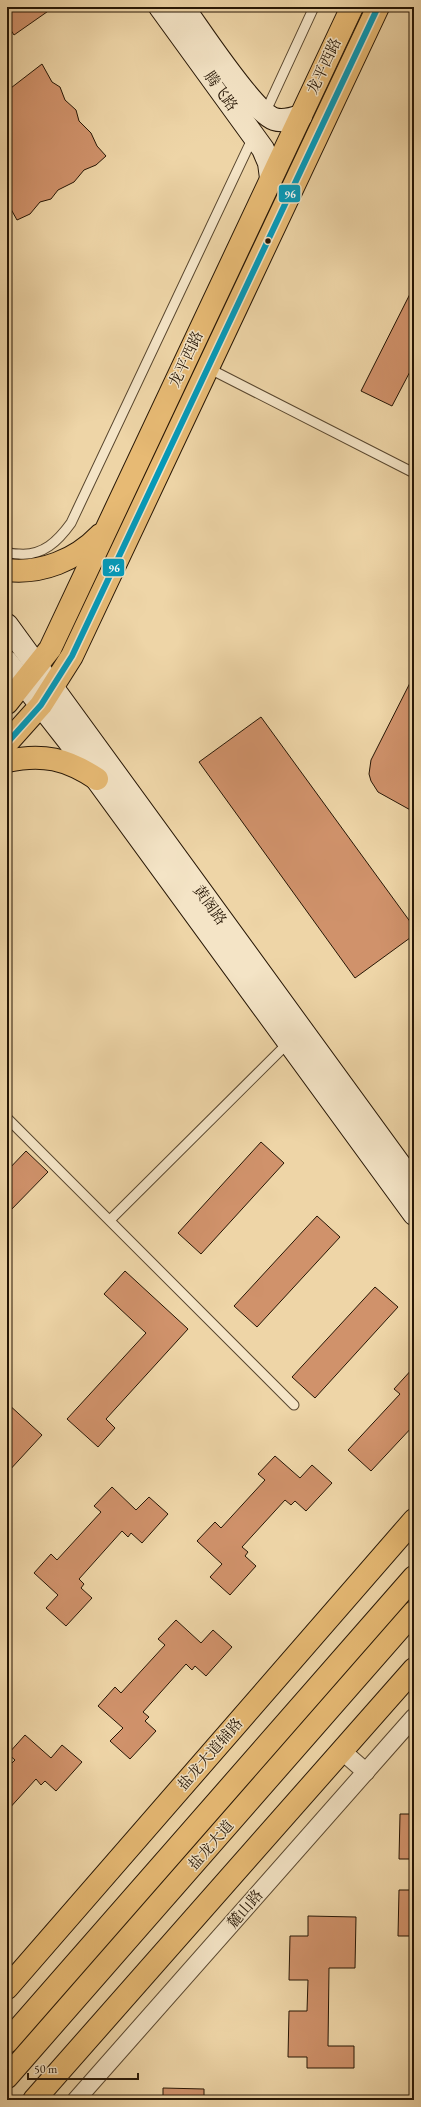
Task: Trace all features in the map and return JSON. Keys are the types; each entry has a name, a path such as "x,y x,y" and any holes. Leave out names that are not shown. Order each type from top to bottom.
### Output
{"main road":[{"name":"腾飞路","path":"160,7 259,124"},
{"name":"腾飞路","path":"183,7 251,99 269,163 271,178"},
{"name":"龙平西路","path":"7,703 50,649 352,7"},
{"name":"龙平西路","path":"7,743 47,697 72,656 378,7"},
{"path":"259,124 275,120 287,120 301,116"},
{"path":"7,570 30,571 52,565 72,557 90,545 106,529"},
{"name":"黄阁路","path":"7,625 30,675 295,1036 414,1214"},
{"name":"黄阁路","path":"7,662 30,675"},
{"name":"黄阁路","path":"47,697 97,779 295,1036 414,1184"},
{"path":"7,761 24,757 61,760 78,766 97,779"},
{"name":"盐龙大道辅路","path":"7,1988 414,1520"},
{"name":"盐龙大道","path":"7,2042 414,1577"},
{"name":"盐龙大道","path":"7,2077 414,1612"},
{"path":"34,2100 414,1669"}],"street":[{"name":"麓山路","path":"76,2100 414,1717"},
{"path":"342,1751 366,1772"}],"lane":[{"path":"7,552 29,555 35,554 49,547 61,537 71,523 314,7"},
{"path":"208,368 414,473"},
{"path":"110,1220 295,1036"},
{"path":"7,1118 294,1406"}],"building":[{"path":"7,7 54,7 14,35 7,24"},
{"path":"42,64 52,82 60,87 65,100 76,110 79,121 91,133 97,146 106,156 96,165 84,170 74,182 58,190 51,199 40,202 30,214 17,220 7,202 7,91"},
{"path":"414,286 414,364 392,406 361,391"},
{"path":"414,675 414,812 378,792 371,781 369,774 371,760"},
{"path":"261,717 414,927 414,935 355,978 199,762"},
{"path":"261,1142 284,1163 201,1254 178,1233"},
{"path":"26,1151 48,1172 7,1214 7,1171"},
{"path":"317,1216 340,1237 257,1327 234,1306"},
{"path":"125,1271 188,1329 106,1419 115,1428 98,1447 67,1419 146,1333 104,1294"},
{"path":"375,1287 398,1307 315,1398 292,1377"},
{"path":"414,1367 414,1425 371,1471 348,1450 400,1394 394,1389"},
{"path":"7,1403 42,1435 7,1473"},
{"path":"275,1456 300,1478 312,1465 332,1483 306,1511 295,1501 291,1505 285,1500 242,1547 248,1552 245,1556 256,1566 230,1595 210,1577 222,1564 197,1541 215,1522 221,1528 265,1480 258,1474"},
{"path":"112,1487 136,1510 149,1497 168,1514 142,1543 131,1533 128,1537 122,1531 79,1579 84,1584 81,1588 92,1598 66,1626 46,1608 58,1595 34,1573 51,1554 57,1560 101,1512 94,1506"},
{"path":"176,1620 201,1643 213,1630 232,1647 206,1676 195,1666 192,1670 186,1664 143,1712 149,1717 145,1721 156,1731 130,1759 110,1741 123,1728 98,1706 115,1687 121,1693 165,1645 158,1639"},
{"path":"25,1735 51,1758 62,1745 82,1762 56,1791 45,1781 41,1785 36,1779 7,1811 7,1768 15,1760 8,1754"},
{"path":"400,1814 414,1814 414,1859 399,1859"},
{"path":"399,1890 414,1890 414,1936 398,1936"},
{"path":"308,1916 356,1917 355,1968 329,1968 328,2046 354,2046 354,2068 307,2068 307,2057 288,2057 289,2011 307,2011 308,1980 289,1980 290,1936 308,1936"},
{"path":"163,2088 204,2089 204,2100 163,2100"}],"transit line":[{"name":"96","path":"7,743 41,705 72,656 378,7"}]}
